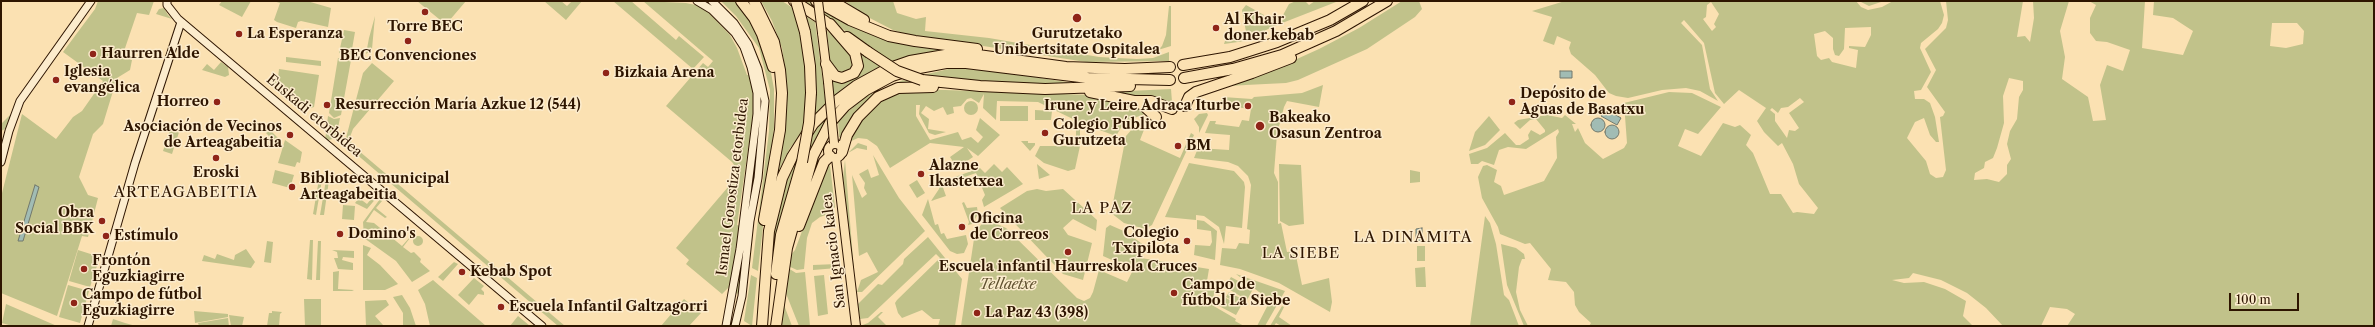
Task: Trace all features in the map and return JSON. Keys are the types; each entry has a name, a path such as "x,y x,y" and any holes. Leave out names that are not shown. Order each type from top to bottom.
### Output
{"highway":[{"path":"741,1 754,18 762,34 776,80 778,110 774,165"},
{"path":"754,1 774,42 782,80 782,110 774,165 756,326"},
{"path":"772,326 783,253 813,156 830,124 855,98 892,76 931,65 966,63 1088,78 1166,80 1107,88 1077,90 980,86 922,80 897,70 868,52 795,1"},
{"path":"776,326 786,216 802,162 809,123 811,93 810,66 805,32 795,1"},
{"path":"817,1 868,28 904,39 1110,69"},
{"path":"832,1 904,39"},
{"path":"841,1 856,15"},
{"path":"1183,65 1230,57 1277,42 1330,20 1363,1"},
{"path":"1185,106 1189,97 1196,92 1289,59 1387,1"},
{"path":"826,64 835,76 842,78 854,73 858,66 855,53 830,24"},
{"path":"1184,78 1220,72 1264,61 1336,31"},
{"path":"762,326 765,247 778,190 797,147 824,112 847,92 869,78 887,69 910,61 963,54 1066,67 1110,69 1170,67"},
{"path":"783,253 795,234 824,162 836,155 858,117 871,103 884,94 898,88 915,86 968,88 980,86"},
{"path":"1077,90 1134,102 1151,101 1172,109"},
{"path":"1134,102 1151,116"}],"main road":[{"path":"817,1 826,64 834,143"},
{"path":"834,143 840,145 836,155 828,149 834,143"},
{"name":"San Ignacio kalea","path":"836,155 856,326"}],"street":[{"path":"1,162 9,131 20,101 91,1"},
{"name":"Euskadi etorbidea","path":"167,1 172,14 181,22 542,326"},
{"name":"Ismael Gorostiza etorbidea","path":"697,1 712,10 735,33 744,47 757,93 757,114 740,249 726,326"},
{"name":"Ismael Gorostiza etorbidea","path":"712,1 734,23 748,44 758,69 765,101 758,178 750,222 742,296 735,326"},
{"path":"88,326 135,163 181,22"}],"green space":[{"path":"98,1 154,1 149,15 137,13 122,57 132,60 130,70 117,78 103,124 93,134 79,177 88,195 98,198 88,237 82,236 57,316 1,293 1,197 22,114 56,139 73,117 82,111 103,81 63,52 95,9"},
{"path":"222,1 251,1 242,17 219,5"},
{"path":"273,1 307,1 331,8 328,27 301,21 298,22 296,28 277,22 274,20 280,3"},
{"path":"417,1 466,1 443,28 436,23 439,19"},
{"path":"544,1 561,1 567,6 572,1 582,1 566,20"},
{"path":"613,1 631,1 676,40 679,36 704,57 693,69"},
{"path":"643,1 686,3 696,5 708,12 730,35 737,48 747,75 751,75 755,102 737,225 740,226 732,284 722,294 686,264 689,260 676,248 734,180 737,169 732,162 666,106 703,63 708,67 713,61"},
{"path":"721,1 738,1 756,26 769,62 774,89 774,128 758,271 752,268 769,131 770,90 759,48 736,16"},
{"path":"761,1 782,1 815,22 826,105 790,148 780,168 772,199 786,113 786,75 782,48 772,21"},
{"path":"802,1 809,1 838,18 958,50 893,64"},
{"path":"845,1 893,1 897,13 916,19 926,17 925,31 989,38 1099,57 1137,59 1153,58 1169,52 1169,61 1086,62 906,34 893,30 862,14"},
{"path":"1296,1 1305,1 1309,5 1315,1 1336,2 1272,27 1245,41 1224,44 1225,41 1245,36 1246,32 1242,10 1246,5 1264,15 1264,19 1269,22 1271,19 1282,17 1289,4"},
{"path":"1402,1 1419,1 1422,9 1415,17 1367,49 1298,80 1286,83 1225,86 1268,72 1319,49 1359,28"},
{"path":"1565,1 1856,1 1861,7 1868,10 1882,7 1893,1 1940,1 1944,15 1942,23 1938,29 1921,43 1920,48 1931,72 1921,90 1914,91 1915,99 1924,99 1930,103 1935,117 1939,142 1936,142 1930,135 1924,118 1915,122 1907,138 1926,161 1930,174 1936,178 1943,177 1946,170 1940,117 1943,116 1945,112 1927,87 1936,70 1925,49 1946,28 1948,20 1946,1 2023,1 2017,37 2025,36 2030,42 2034,18 2033,1 2069,1 2060,31 2065,57 2062,79 2088,97 2093,121 2106,120 2100,85 2107,65 2123,71 2130,50 2107,42 2096,41 2090,33 2090,18 2096,5 2089,1 2145,1 2142,48 2183,55 2193,31 2173,18 2153,15 2154,1 2374,1 2374,326 2067,326 2075,314 2067,309 2050,307 2041,326 2003,326 1986,308 1967,293 1941,280 1913,273 1909,278 1892,280 1904,283 1924,282 1945,289 1966,301 1963,316 1973,326 1589,326 1591,323 1579,312 1575,305 1574,292 1566,282 1548,280 1551,269 1530,243 1525,244 1500,234 1498,227 1482,198 1478,177 1483,166 1487,165 1497,170 1494,182 1501,186 1504,195 1544,181 1557,158 1556,137 1559,132 1558,129 1526,149 1508,147 1499,150 1494,165 1482,161 1478,164 1471,164 1469,154 1487,148 1505,133 1516,145 1520,145 1529,139 1528,135 1531,130 1540,135 1545,132 1536,119 1530,120 1520,129 1514,123 1518,120 1547,115 1562,118 1565,115 1576,124 1572,124 1575,132 1578,128 1585,143 1603,159 1624,148 1627,143 1624,103 1669,92 1692,93 1721,107 1698,134 1685,129 1678,146 1701,156 1723,123 1735,127 1740,125 1751,135 1746,145 1753,153 1770,194 1781,194 1793,213 1814,214 1818,208 1799,184 1793,164 1782,143 1778,146 1764,132 1757,121 1766,108 1739,90 1724,104 1715,93 1704,43 1684,20 1681,23 1702,45 1710,89 1718,101 1700,91 1686,88 1662,90 1628,98 1609,93 1595,75 1571,54 1569,48 1571,42 1557,36 1554,45 1543,41 1552,17 1532,11","holes":["1711,2 1719,14 1714,24 1716,27 1712,31 1703,19 1706,17 1707,5","2272,23 2297,23 2304,31 2303,44 2286,48 2270,46","1871,27 1871,35 1865,47 1849,46 1849,48 1858,50 1856,68 1832,62 1829,58 1821,60 1817,56 1814,34 1825,31 1833,38 1833,49 1835,55 1839,56 1844,49 1845,28","2009,78 2023,81 2023,90 2019,97 2017,119 2010,131 2007,144 2011,159 2007,165 2007,174 1999,182 1987,179 1974,180 1975,173 1984,168 1985,162 1993,158 2004,123 2003,96","1800,98 1804,102 1789,113 1799,128 1795,131 1789,130 1787,138 1775,121 1775,114 1770,110 1772,108 1778,113 1781,108 1788,107"]},
{"path":"1859,1 1884,1 1869,6"},
{"path":"1169,6 1171,6 1171,46 1158,50 1162,46 1166,35"},
{"path":"164,8 172,19 156,14 159,9"},
{"path":"375,16 372,49 366,54 369,38"},
{"path":"344,30 355,32 351,55 339,53"},
{"path":"827,31 843,43 856,59 850,73 837,74 830,66"},
{"path":"858,50 883,66 848,86 834,96 831,78 850,80"},
{"path":"752,55 762,102 760,133 739,294 735,293 758,119 749,56"},
{"path":"286,57 321,61 321,66 286,62"},
{"path":"338,58 351,60 341,115 334,118 329,113"},
{"path":"221,62 228,67 229,75 225,77 202,70 207,64 214,70"},
{"path":"372,63 394,81 353,129 350,137 352,145 565,326 558,326 348,147 346,138 363,73"},
{"path":"953,68 995,71 1086,85 1046,86 955,80 923,75"},
{"path":"279,69 319,75 314,107 307,109 281,87 272,86 273,78 278,78"},
{"path":"903,80 913,83 889,89 844,139 839,137 838,120 865,97"},
{"path":"1323,85 1319,107 1287,101 1277,134 1274,173 1278,182 1278,224 1281,223 1287,252 1295,251 1302,285 1329,278 1332,302 1330,312 1279,283 1240,269 1220,265 1222,248 1236,249 1239,243 1249,244 1250,230 1247,229 1251,185 1248,176 1238,166 1228,162 1194,158 1198,148 1229,150 1230,135 1205,133 1210,121 1216,121 1215,124 1239,127 1242,120 1249,121 1251,109 1219,105 1223,97 1252,99 1254,97 1302,93"},
{"path":"916,89 1091,95 1107,92 1171,89 1172,102 1168,105 1129,120 1122,126 1116,136 1080,123 1080,146 1075,169 1068,171 1044,163 1035,156 1040,146 1076,146 1076,123 1079,122 1038,102 997,101 996,120 983,108 984,94 979,103 971,98 967,99 961,106 953,107 954,113 947,115 943,107 934,111 926,106 921,113 929,119 928,129 946,132 935,135 929,133 919,114 920,105 916,105 916,116 930,140 958,132 962,140 971,137 978,143 983,137 976,130 980,118 1000,135 978,156 967,148 973,157 957,168 950,157 964,147 930,143 890,168 877,146 867,139 858,138 849,142 856,126 877,103 901,91"},
{"path":"971,101 976,103 978,108 976,113 971,115 966,113 964,108 966,103"},
{"path":"840,106 805,169 812,130"},
{"path":"1000,106 1028,106 1028,121 1000,121"},
{"path":"1035,110 1052,111 1051,120 1035,120"},
{"path":"13,112 7,128 1,131 1,124"},
{"path":"1207,113 1208,115 1199,133 1199,127 1194,119 1199,114"},
{"path":"328,116 334,119 340,118 336,138 325,141"},
{"path":"1489,116 1500,130 1485,145 1469,151 1475,132"},
{"path":"1147,122 1140,140 1180,158 1191,133 1194,135 1152,225 1145,229 1124,223 1111,213 1126,136 1133,128"},
{"path":"171,127 180,129 172,154 163,151"},
{"path":"269,129 278,138 272,145 271,138 266,133"},
{"path":"285,140 302,152 300,163 297,162 295,167 278,163"},
{"path":"1021,141 1035,143 1035,145 1030,151"},
{"path":"858,143 867,146 867,150 857,148 848,153"},
{"path":"801,150 773,262 774,228 781,189"},
{"path":"873,155 899,198 925,231 862,292 857,292 861,280 878,272 867,252 859,256 852,175 862,198 867,194 864,188 865,183 859,174 868,169 871,178 879,175"},
{"path":"845,160 854,271 853,280 843,178"},
{"path":"1189,163 1234,171 1244,182 1245,187 1242,228 1226,226 1224,244 1219,227 1204,216 1196,215 1196,220 1165,217"},
{"path":"994,164 1002,172 1007,167 1023,184 984,207 982,200 985,195 976,173 956,180 955,177 980,168 985,173"},
{"path":"1037,164 1050,175 1039,179"},
{"path":"1279,164 1301,165 1304,224 1289,226 1280,221"},
{"path":"830,165 835,207 829,214 820,217 812,223 807,238 804,269 797,270 788,266 790,256 795,250 826,167"},
{"path":"275,170 294,175 290,188 272,183"},
{"path":"1410,170 1420,172 1420,182 1410,183"},
{"path":"319,179 322,180 316,215 313,214"},
{"path":"326,180 329,180 324,215 320,215"},
{"path":"917,180 925,193 917,198 909,185"},
{"path":"941,182 946,196 931,201 939,189"},
{"path":"1037,189 1046,191 1063,189 1097,220 1096,231 1073,219 1063,228 1068,235 1092,243 1083,280 1063,274 1000,208 1027,191"},
{"path":"375,194 378,196 367,209 355,203 359,198 367,204"},
{"path":"380,199 382,201 376,208 387,217 385,218 374,210 366,222 374,223 402,246 417,229 403,247 411,253 414,252 421,259 420,262 430,271 412,282 396,261 364,238 363,222"},
{"path":"928,199 935,225 938,224 941,234 944,233 947,239 966,235 968,244 964,253 957,254 950,251 922,215"},
{"path":"964,202 967,208 977,207 978,214 972,224 968,225 969,222 962,203"},
{"path":"343,205 355,206 354,220 342,219"},
{"path":"1485,216 1490,223 1496,244 1504,295 1509,300 1519,326 1470,326"},
{"name":"Tellaetxe","path":"986,219 1006,228 1077,298 1084,301 1090,298 1093,292 1099,270 1127,282 1132,272 1130,268 1103,256 1106,228 1110,225 1126,232 1145,246 1141,258 1209,269 1207,281 1216,282 1212,305 1236,319 1235,321 1244,326 961,326 975,232"},
{"path":"1197,220 1204,221 1217,231 1215,260 1194,255 1195,245 1210,246 1212,242 1211,231 1197,229"},
{"path":"416,236 420,236 423,241 420,246 416,246 413,243 413,239"},
{"path":"928,237 962,279 955,326 938,326 940,319 933,319 922,310 902,318 898,313 895,303 940,258 936,254 868,318 860,319 858,304 878,284 882,285 903,264 904,259"},
{"path":"310,240 313,240 312,280 307,279"},
{"path":"267,241 273,242 271,263 264,262"},
{"path":"318,241 321,241 320,280 316,280"},
{"path":"1501,244 1516,248 1524,254 1525,259 1522,259 1519,267 1516,292 1520,310 1528,326 1524,326 1507,285"},
{"path":"363,245 371,248 367,255 380,265 398,284 385,290 363,290"},
{"path":"1417,246 1425,246 1425,261 1417,261"},
{"path":"246,249 255,262 251,268 202,261 204,255 215,259 217,254 234,260 235,255"},
{"name":"Frontón Eguzkiagirre","path":"78,250 100,257 90,287 69,281"},
{"path":"332,250 354,251 354,258 343,257 342,260 353,263 353,270 338,269 334,258 338,258 337,252"},
{"path":"454,262 458,264 443,281 438,277"},
{"path":"837,264 837,268 813,270 813,265"},
{"path":"1425,267 1426,287 1416,287 1415,268"},
{"path":"788,268 796,273 805,272 810,326 799,326 785,291"},
{"path":"339,271 338,289 354,290 333,291 333,272"},
{"path":"1236,274 1285,291 1265,326 1257,326 1271,299 1259,292"},
{"path":"751,275 757,278 752,326 744,321"},
{"path":"824,275 828,314 818,316 814,276"},
{"path":"1231,277 1253,289 1247,300 1225,287"},
{"path":"474,278 484,286 481,289 484,292 484,295 478,294 469,305 458,295"},
{"path":"433,280 486,326 430,326 425,304 418,290"},
{"name":"Campo de fútbol Eguzkiagirre","path":"68,285 89,291 80,323 59,317"},
{"path":"1229,292 1240,298 1237,303 1226,297"},
{"path":"402,295 410,308 416,326 403,326 403,313 393,297"},
{"path":"1224,297 1241,306 1236,315 1219,306"},
{"path":"304,299 321,299 321,326 305,326"},
{"path":"684,299 701,313 689,326 661,326"},
{"path":"386,300 389,305 375,316 383,325 366,326 365,301"},
{"path":"6,304 57,326 12,326 2,323"},
{"path":"784,305 792,326 781,326"},
{"path":"1282,306 1284,307 1279,317 1292,326 1281,326 1276,323 1274,326 1270,326"},
{"path":"194,311 228,314 228,317 195,323"},
{"path":"272,311 282,312 280,314 279,326 267,326 269,313 272,313"},
{"path":"883,312 878,317 887,326 860,326 868,323"},
{"path":"229,315 244,317 242,326 231,326"},
{"path":"518,316 530,326 510,326"},
{"path":"228,318 229,326 199,326 198,323"},
{"path":"113,319 125,323 136,326 111,326"}],"water":[{"path":"1560,71 1572,71 1572,78 1560,78"},
{"path":"1605,109 1621,118 1617,125 1601,116"},
{"path":"1598,118 1603,120 1605,125 1603,130 1598,132 1593,130 1591,125 1593,120"},
{"path":"1612,125 1617,127 1619,132 1617,137 1612,139 1607,137 1605,132 1607,127"},
{"path":"35,185 39,187 23,241 18,241"},
{"path":"1422,228 1422,241 1416,241 1416,229"}],"place":[{"name":"Torre BEC","path":"425,12"},
{"name":"Gurutzetako Unibertsitate Ospitalea","path":"1077,18"},
{"name":"Al Khair doner kebab","path":"1216,28"},
{"name":"La Esperanza","path":"239,34"},
{"name":"BEC Convenciones","path":"408,41"},
{"name":"Haurren Alde","path":"93,54"},
{"name":"Bizkaia Arena","path":"606,73"},
{"name":"Iglesia evangélica","path":"56,80"},
{"name":"Horreo","path":"217,102"},
{"name":"Depósito de Aguas de Basatxu","path":"1512,102"},
{"name":"Resurrección María Azkue 12 (544)","path":"327,105"},
{"name":"Irune y Leire Adraca Iturbe","path":"1248,106"},
{"name":"Bakeako Osasun Zentroa","path":"1260,126"},
{"name":"Colegio Público Gurutzeta","path":"1045,133"},
{"name":"Asociación de Vecinos de Arteagabeitia","path":"290,135"},
{"name":"BM","path":"1178,146"},
{"name":"Eroski","path":"216,158"},
{"name":"Alazne Ikastetxea","path":"921,174"},
{"name":"Biblioteca municipal Arteagabeitia","path":"292,187"},
{"name":"Obra Social BBK","path":"102,221"},
{"name":"Oficina de Correos","path":"962,227"},
{"name":"Domino's","path":"340,234"},
{"name":"Estímulo","path":"106,236"},
{"name":"Colegio Txipilota","path":"1187,241"},
{"name":"Escuela infantil Haurreskola Cruces","path":"1068,252"},
{"name":"Frontón Eguzkiagirre","path":"84,269"},
{"name":"Kebab Spot","path":"462,272"},
{"name":"Campo de fútbol La Siebe","path":"1174,293"},
{"name":"Campo de fútbol Eguzkiagirre","path":"74,303"},
{"name":"Escuela Infantil Galtzagorri","path":"501,307"},
{"name":"La Paz 43 (398)","path":"977,313"}],"district":[{"name":"ARTEAGABEITIA","path":"186,193"},
{"name":"LA PAZ","path":"1102,209"},
{"name":"LA DINAMITA","path":"1413,238"},
{"name":"LA SIEBE","path":"1301,254"}]}
